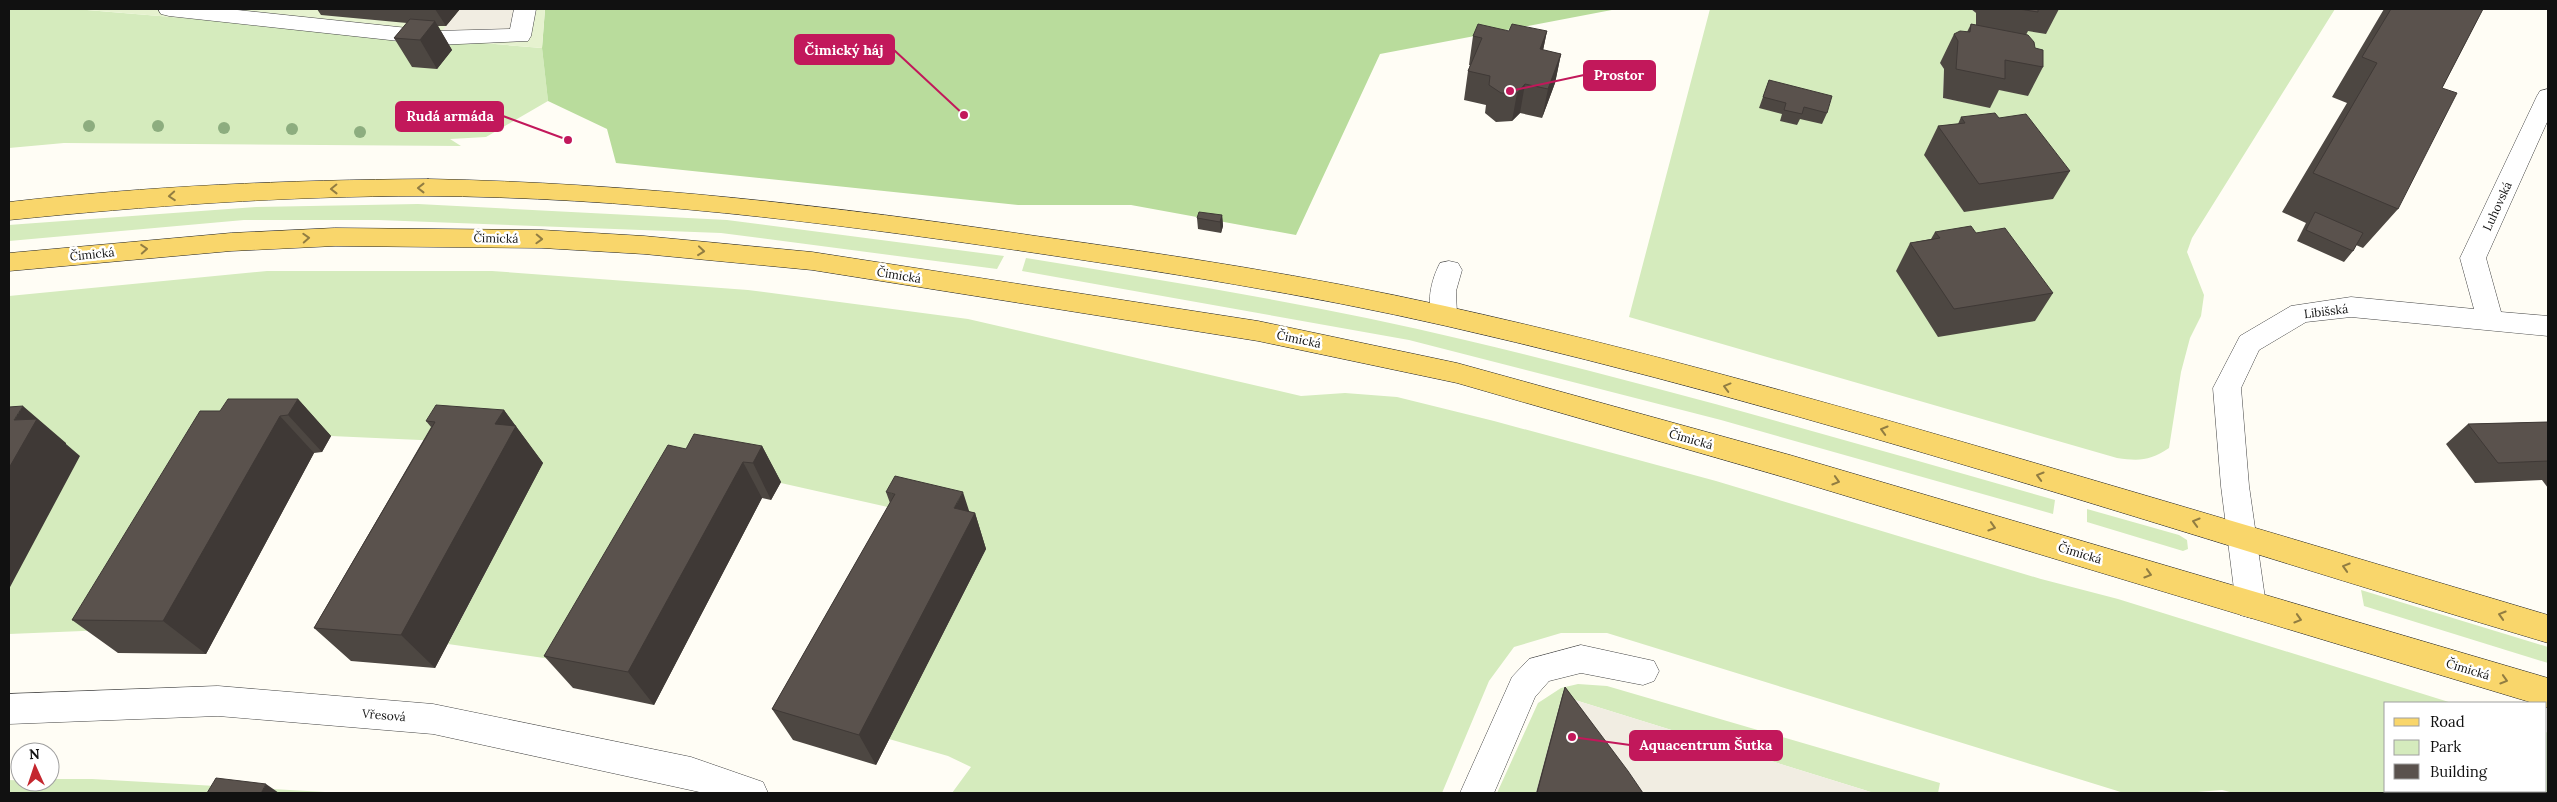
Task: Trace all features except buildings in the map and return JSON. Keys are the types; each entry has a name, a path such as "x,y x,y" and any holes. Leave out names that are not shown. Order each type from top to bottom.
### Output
{"main road":[{"path":"9,211 249,190 459,188 579,193 703,202 863,219 1255,278 1444,315 1830,415 2243,536 2548,629"},
{"name":"Čimická","path":"9,262 232,242 364,237 551,240 644,245 812,262 1258,331 1457,373 1790,467 2548,693"}],"street":[{"path":"169,9 436,38 520,36 525,9"},
{"name":"Luhovská","path":"2490,319 2472,258 2548,96"},
{"path":"1444,315 1443,291 1449,270"},
{"name":"Libišská","path":"2252,605 2235,486 2227,388 2249,343 2300,313 2351,307 2548,326"},
{"path":"1477,793 1523,687 1540,669 1581,659 1643,671"},
{"name":"Vřesová","path":"9,710 218,701 433,719 691,772 751,793"}],"green space":[{"path":"9,9 75,9 542,48 548,101 486,137 450,139 461,146 64,143 9,148"},
{"path":"75,9 545,9 542,48"},
{"path":"545,9 1617,9 1380,54 1296,235 1131,205 1018,205 616,163 607,129 548,101 542,48"},
{"path":"1710,9 1971,9 1976,13 1976,27 2023,30 2046,9 2335,9 2192,238 2187,252 2204,295 2201,316 2190,338 2181,372 2169,448 2150,458 2132,460 2117,458 1629,317","holes":["1940,63 2028,95 1990,88 1989,107 1943,98 1944,69"]},
{"path":"418,204 727,220 1004,256 997,269 721,233 378,220 244,220 9,241 9,225 256,207"},
{"path":"1026,258 1301,305 1411,327 1539,358 1761,417 2055,500 2053,514 1721,420 1409,340 1022,271"},
{"path":"267,271 492,271 748,290 968,319 1301,396 1345,393 1397,397 1716,481 2041,579 2118,599 2449,702 2384,702 2384,792 2547,792 2547,732 2548,793 2234,793 2222,790 2185,793 2124,793 1607,633 1561,633 1514,647 1489,681 1442,793 952,793 971,767 948,756 889,739 986,549 910,512 772,481 585,664 448,644 542,464 465,442 331,436 264,436 132,629 9,634 9,588 58,457 66,443 9,448 9,296"},
{"path":"2087,509 2179,535 2187,540 2188,549 2183,551 2087,522"},
{"path":"2361,590 2548,647 2548,663 2364,606"},
{"path":"1578,684 1607,686 1940,783 1938,793 1874,793 1562,696 1536,793 1497,793 1538,703 1561,688"},
{"path":"60,779 92,779 343,793 9,793 9,780 10,792 60,792"}],"shaded area":[{"path":"460,9 525,9 520,36 436,38"},
{"path":"1562,696 1874,793 1633,793"}],"place":[{"name":"Prostor","path":"1510,91"},
{"name":"Čimický háj","path":"964,115"},
{"name":"Rudá armáda","path":"568,140"},
{"name":"Aquacentrum Šutka","path":"1572,737"}]}
